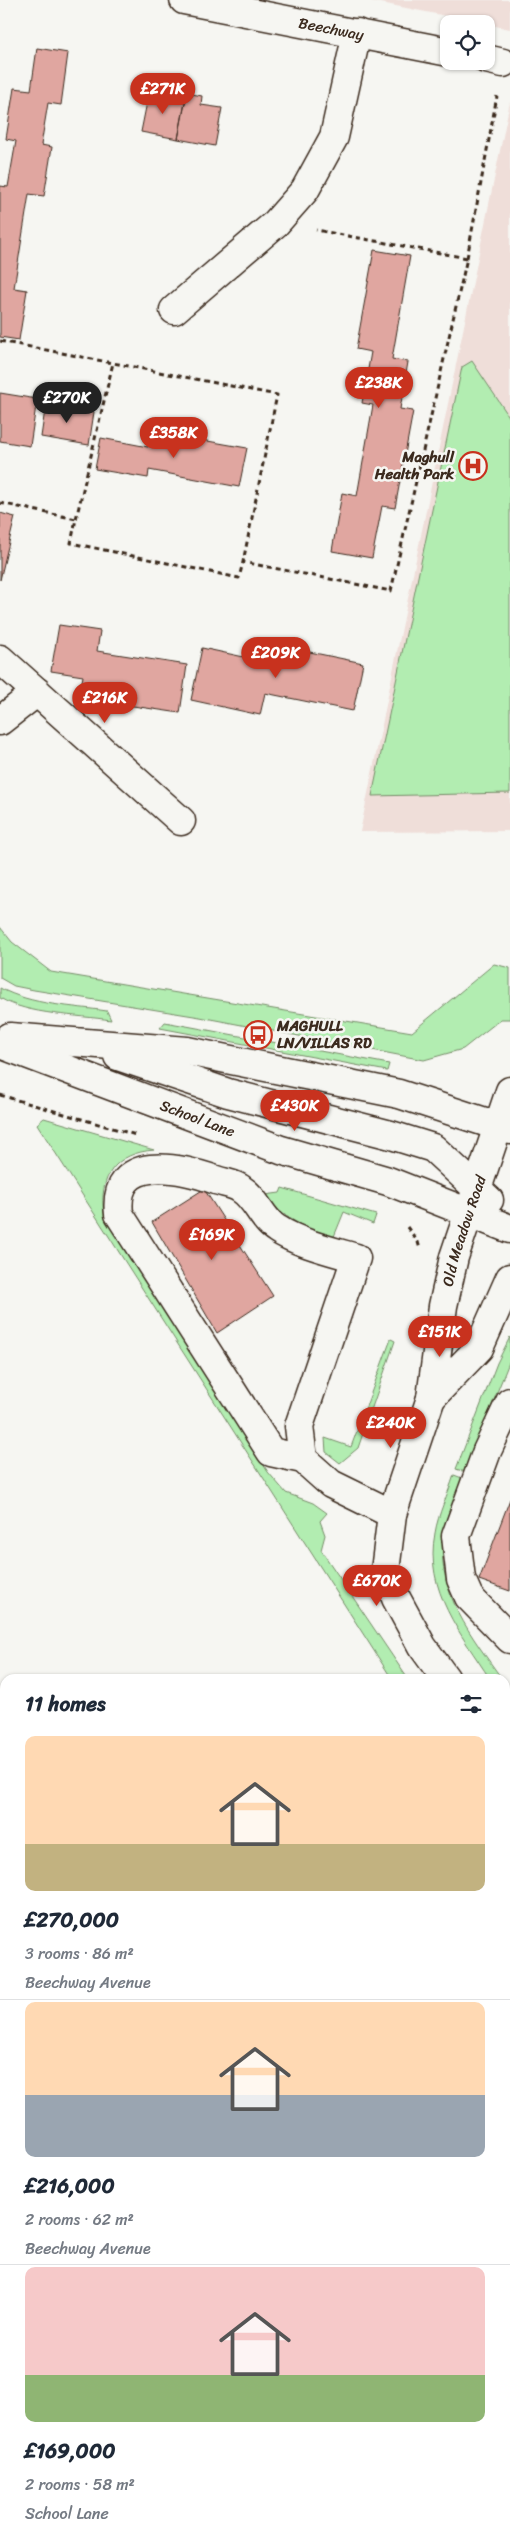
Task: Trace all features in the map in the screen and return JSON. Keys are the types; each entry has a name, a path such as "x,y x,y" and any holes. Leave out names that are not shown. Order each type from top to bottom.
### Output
{"street":[{"name":"Beechway","path":"184,0 440,50"},
{"path":"174,310 276,223 305,190 334,137 357,33"},
{"path":"0,659 181,821"},
{"path":"0,721 37,692"},
{"name":"School Lane","path":"0,1036 187,1051 399,1094 506,1131"},
{"name":"School Lane","path":"81,1043 228,1093 391,1135 433,1148 473,1202 510,1229"},
{"name":"School Lane","path":"0,1044 281,1150 388,1181 473,1202 510,1220"},
{"name":"Old Meadow Road","path":"442,1674 422,1646 396,1598 385,1571 392,1514 431,1398 443,1306 454,1257 473,1202 506,1131 510,1091"},
{"path":"303,1459 300,1426 356,1258 323,1248 276,1229 242,1189 202,1175 163,1168 150,1168 128,1178 120,1189 118,1201 119,1214 271,1452 303,1459 331,1484 392,1514"},
{"name":"Old Meadow Road","path":"431,1398 479,1348 510,1278"},
{"path":"510,1402 487,1451 456,1536 461,1579 469,1597 510,1639"}],"path":[{"path":"243,562 391,591 467,258 494,70"},
{"path":"276,223 467,258"},
{"path":"0,341 113,363 277,395 239,578 70,544 113,363"},
{"path":"0,503 76,519"}],"shaded area":[{"path":"366,0 510,0 510,29 495,26 495,15 441,15"},
{"name":"Maghull Health Park","path":"510,102 510,831 360,832"}],"green space":[{"name":"Maghull Health Park","path":"472,361 510,418 510,793 372,796 462,367"},
{"path":"0,927 12,942 51,972 412,1032 494,964 510,968 510,1019 501,1019 463,1049 424,1060 200,1017 34,990 14,986 0,978"},
{"path":"0,988 25,998 107,1011 111,1020 54,1014 11,1004 0,998"},
{"path":"165,1022 389,1064 387,1071 160,1028"},
{"path":"44,1118 154,1150 129,1156 112,1169 104,1188 104,1214 268,1472 286,1493 313,1503 327,1513 320,1521 325,1535 321,1550 405,1674 389,1674 37,1124"},
{"path":"282,1188 376,1215 373,1224 344,1212 333,1239 287,1217 265,1195 280,1193"},
{"path":"510,1337 510,1360 465,1472 456,1469 497,1363"},
{"path":"391,1339 395,1341 358,1448 340,1463 326,1452 325,1438 351,1447"},
{"path":"454,1475 462,1478 444,1530 443,1558 445,1577 451,1595 468,1630 499,1674 487,1674 457,1628 440,1592 435,1574 433,1554 436,1526"}],"building":[{"path":"37,48 68,53 61,105 48,103 41,145 52,147 44,196 29,194 14,288 27,290 19,340 0,337 0,186 8,187 16,141 6,139 14,88 31,90"},
{"path":"150,87 165,89 163,98 185,102 178,139 141,132"},
{"path":"187,93 202,96 201,105 222,108 215,146 178,139"},
{"path":"374,250 410,256 392,359 408,362 400,409 413,411 395,508 382,506 372,558 332,551 342,493 357,496 373,405 362,403 371,352 356,349"},
{"path":"0,393 37,399 30,446 0,441"},
{"path":"46,403 94,412 89,445 41,437"},
{"path":"151,431 247,448 239,487 149,470 148,478 95,469 101,438 148,447"},
{"path":"0,513 15,517 0,580"},
{"path":"59,625 100,631 97,651 187,665 180,713 79,698 83,676 51,671"},
{"path":"271,644 363,663 353,711 265,693 260,715 191,700 202,648 267,662"},
{"path":"204,1189 273,1296 217,1333 152,1222"},
{"path":"510,1499 510,1591 479,1580"}],"place":[{"name":"Maghull Health Park","path":"473,466"},
{"name":"MAGHULL LN/VILLAS RD","path":"258,1035"}]}
